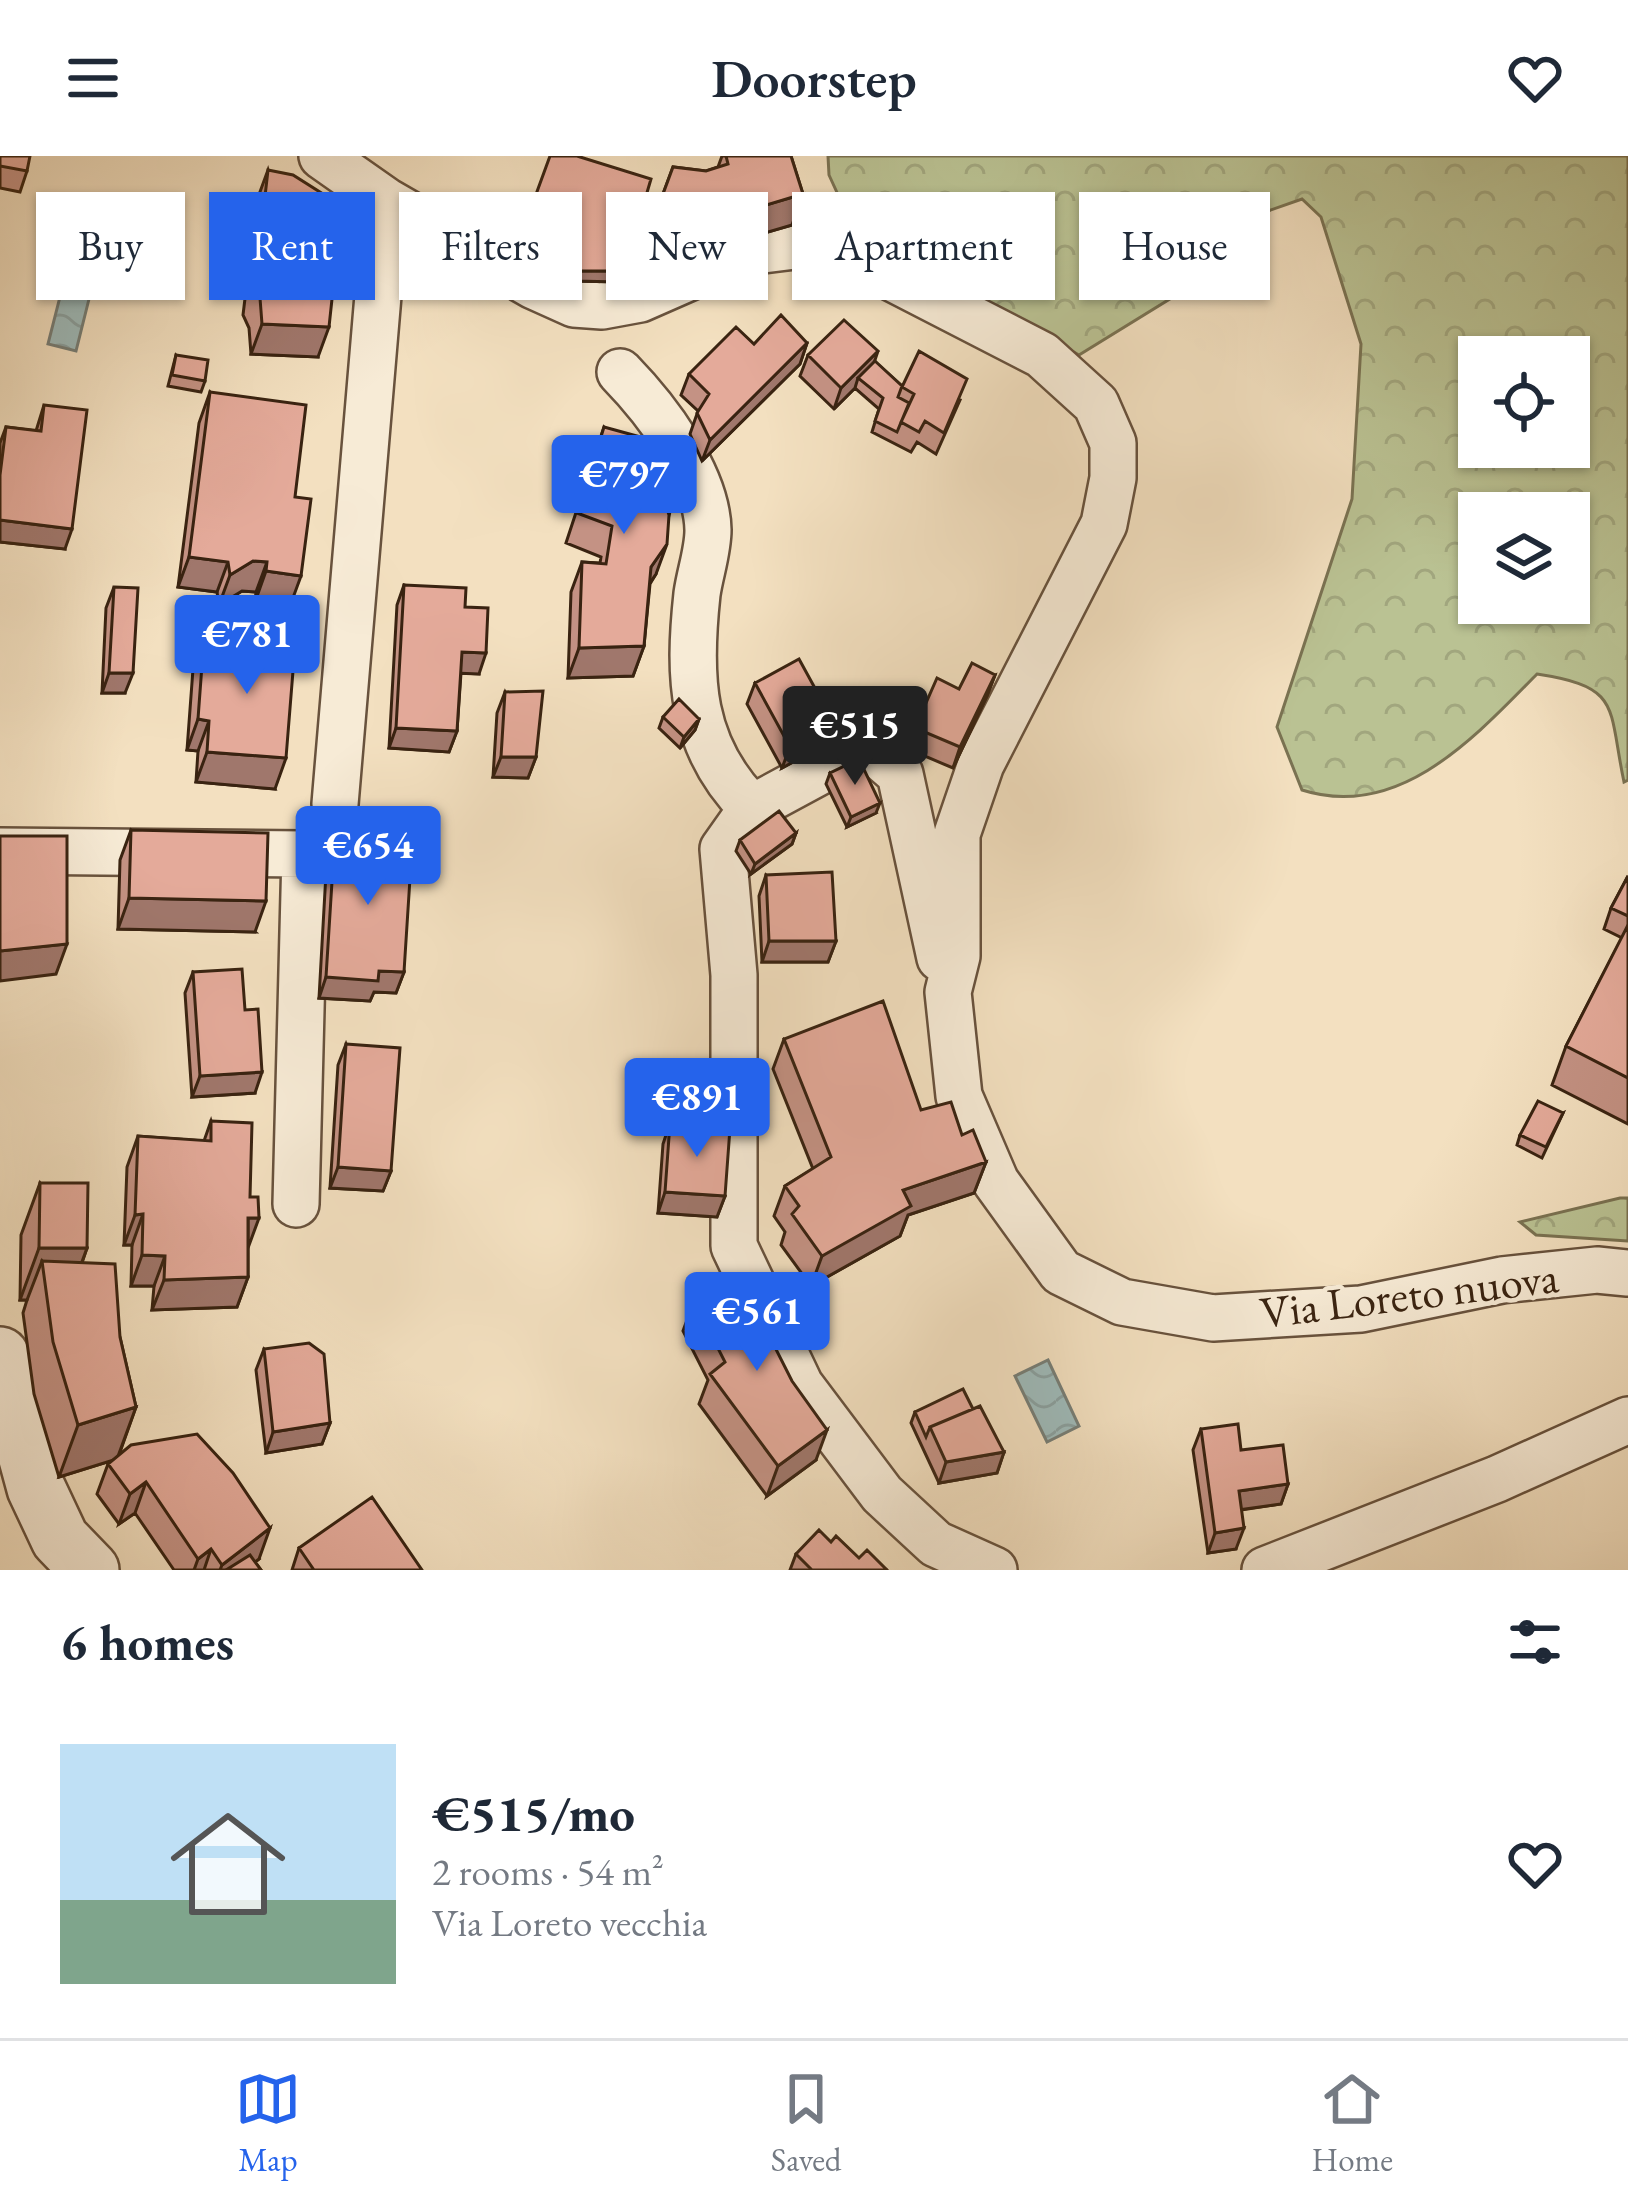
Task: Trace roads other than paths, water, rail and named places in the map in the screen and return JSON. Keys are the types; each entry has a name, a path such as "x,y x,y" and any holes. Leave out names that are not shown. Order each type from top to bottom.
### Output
{"street":[{"name":"Via Loreto nuova","path":"322,156 386,201 533,286 574,304 602,306 640,299 747,252 803,245 836,249 1042,355 1096,404 1113,443 1113,478 1104,524 981,764 957,834 957,956 948,992 959,1096 996,1182 1061,1271 1122,1302 1213,1318 1361,1309 1502,1280 1597,1270 1628,1273"},
{"path":"335,804 386,201"},
{"path":"620,372 650,402 683,455 705,511 708,532 698,593 692,686 700,723 727,782 752,808"},
{"path":"948,992 900,773 877,754 854,753 752,808 723,849 734,975 734,1246 800,1385 882,1494 936,1544 994,1570"},
{"path":"0,850 305,854 296,1204"},
{"path":"0,1356 36,1488 60,1539 90,1570"},
{"path":"1265,1570 1497,1479 1628,1420"}],"water":[{"path":"59,300 89,300 76,351 48,344"},
{"path":"1048,1360 1079,1426 1047,1442 1015,1376"}]}
